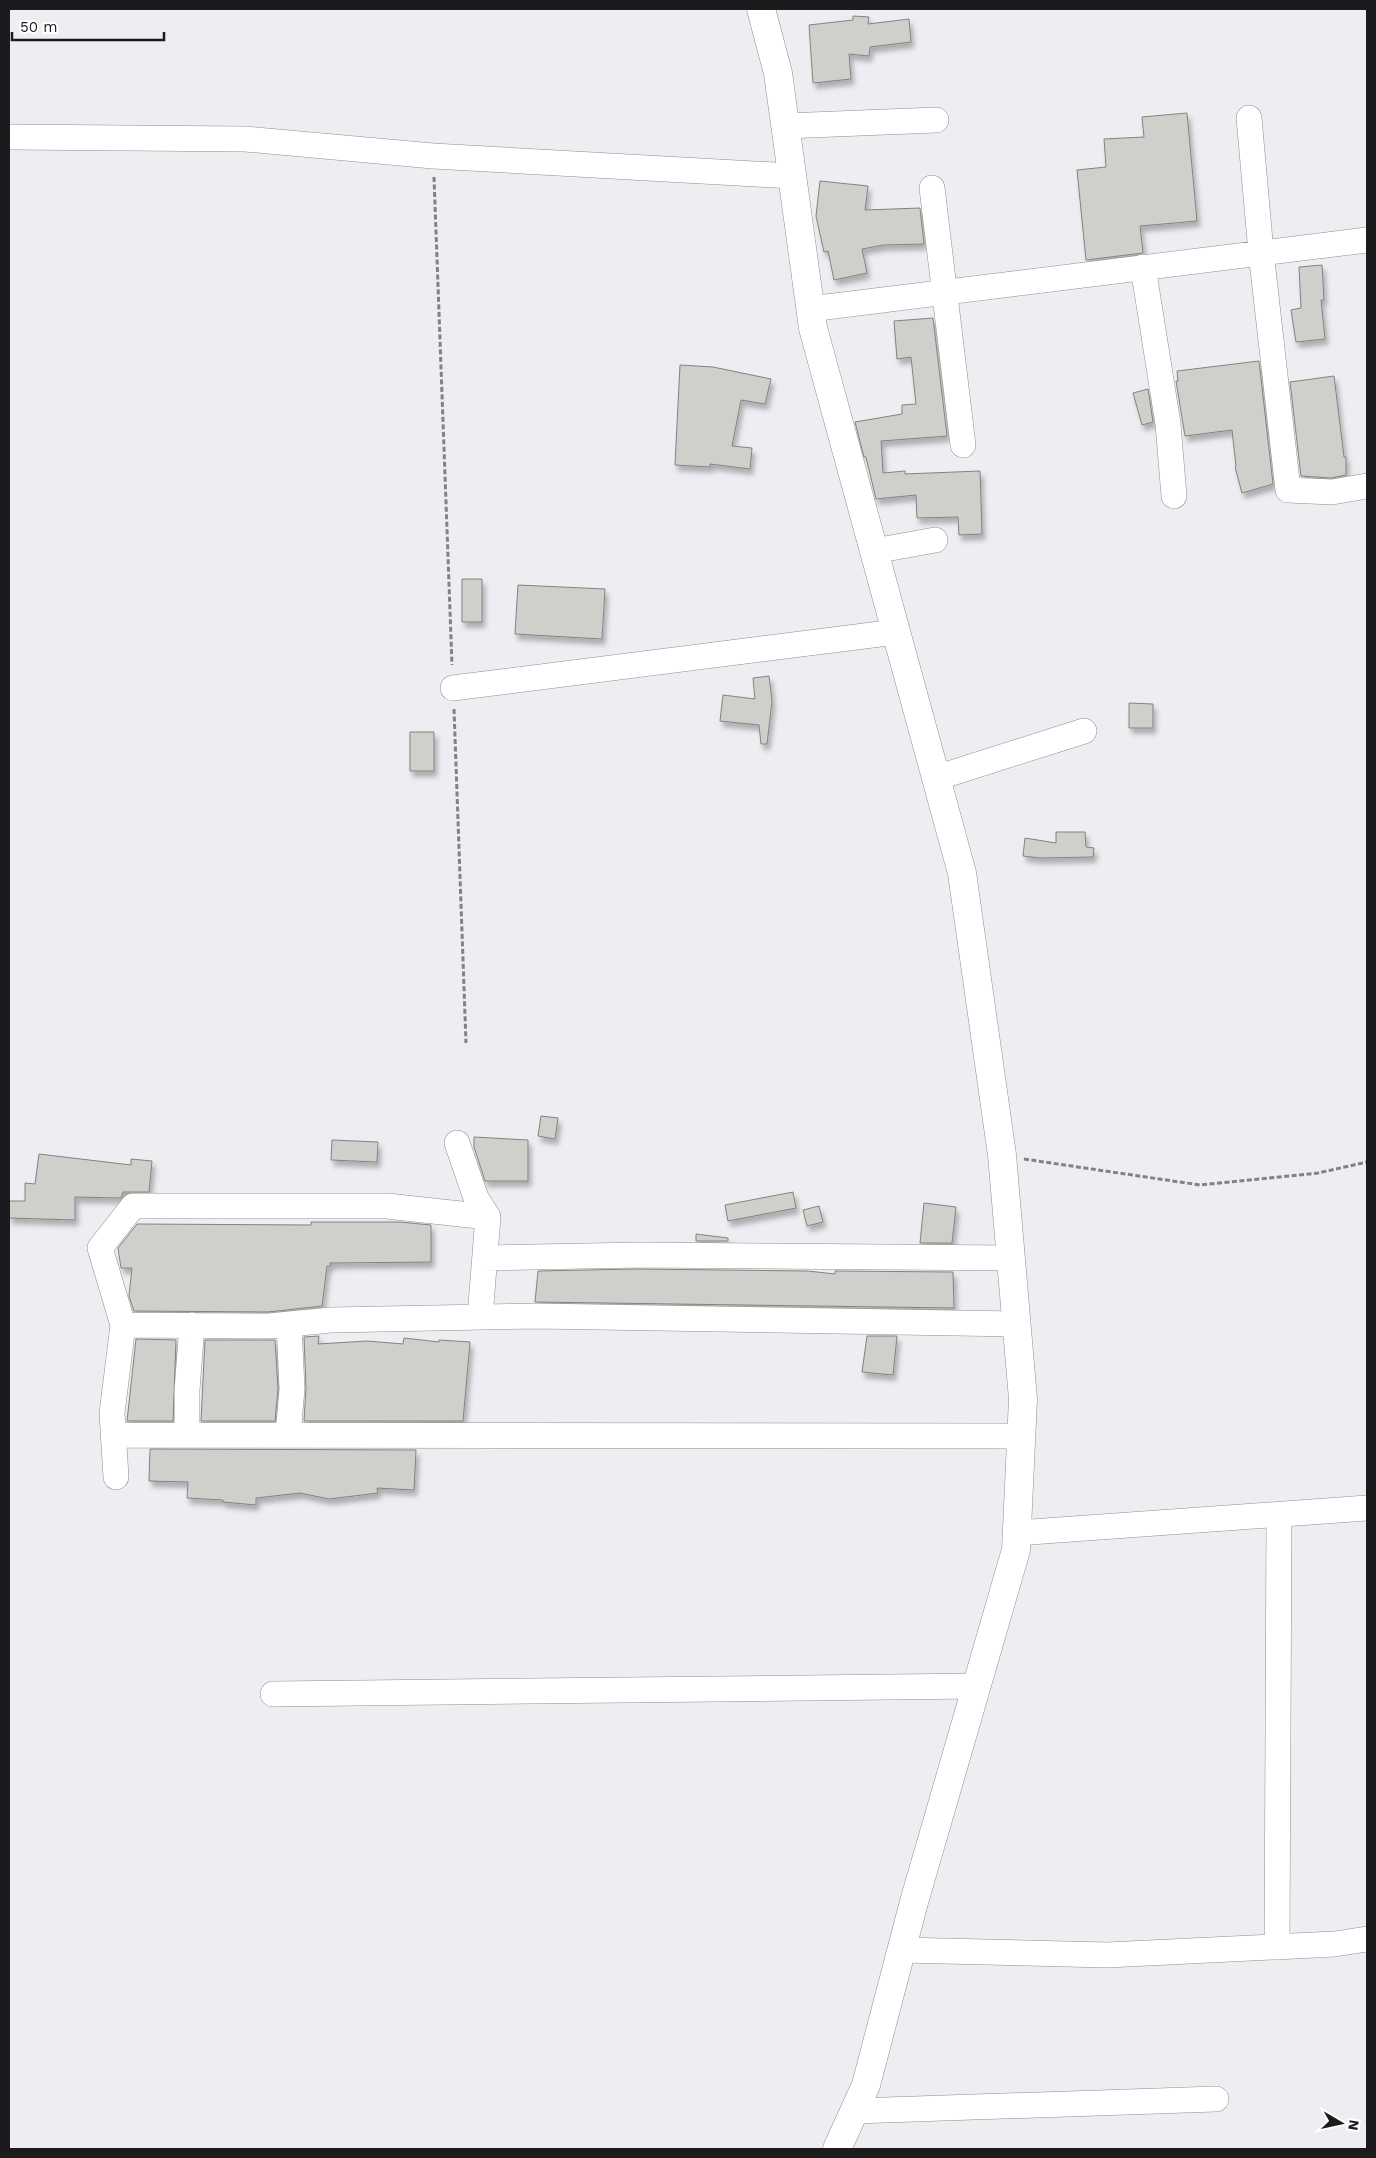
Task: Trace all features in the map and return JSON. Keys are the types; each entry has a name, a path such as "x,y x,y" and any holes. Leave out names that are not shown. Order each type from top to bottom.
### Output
{"main road":[{"path":"761,9 778,73 813,328 962,873 1002,1155 1023,1399 1016,1550 901,1950 866,2085 837,2149"}],"street":[{"path":"1249,118 1261,252 1288,490 1332,492 1367,486"},
{"path":"785,126 936,120"},
{"path":"9,137 245,139 433,156 792,176"},
{"path":"932,188 963,445"},
{"path":"810,309 1367,240"},
{"path":"1143,267 1168,424 1174,496"},
{"path":"874,551 935,540"},
{"path":"453,688 896,632"},
{"path":"936,778 1084,731"},
{"path":"457,1143 476,1198 488,1216 480,1317"},
{"path":"116,1477 115,1435 112,1413 123,1325 100,1248 133,1206 387,1206 488,1216"},
{"path":"485,1258 639,1255 1011,1258"},
{"path":"123,1325 289,1324 332,1320 537,1316 1016,1324"},
{"path":"288,1435 292,1389 289,1324"},
{"path":"187,1435 187,1390 192,1325"},
{"path":"115,1435 1021,1436"},
{"path":"1016,1533 1367,1508"},
{"path":"1277,1947 1279,1514"},
{"path":"273,1694 976,1686"},
{"path":"901,1950 1107,1955 1335,1944 1367,1939"},
{"path":"855,2111 1216,2099"}],"path":[{"path":"433,156 466,1043"},
{"path":"1002,1155 1200,1185 1318,1173 1367,1162"}],"building":[{"path":"853,16 869,17 868,24 909,19 911,42 870,47 869,56 849,54 851,79 813,83 809,25 853,20"},
{"path":"1187,113 1197,221 1140,226 1143,253 1086,260 1077,170 1106,167 1104,139 1144,137 1142,117"},
{"path":"820,181 868,186 865,210 920,208 924,244 883,245 862,249 867,273 834,280 828,251 824,252 816,216"},
{"path":"1322,265 1324,300 1321,300 1325,339 1296,342 1291,310 1301,308 1299,267"},
{"path":"933,318 947,436 881,441 883,473 905,471 905,474 980,471 982,534 959,535 958,517 917,518 916,495 876,499 855,422 902,414 902,405 916,404 911,357 897,359 894,321"},
{"path":"1259,361 1273,484 1242,493 1235,467 1232,430 1185,436 1176,381 1178,381 1177,371"},
{"path":"680,365 713,367 771,379 765,404 741,400 732,446 752,448 750,469 710,464 710,467 675,465"},
{"path":"1334,376 1344,457 1346,457 1346,475 1331,478 1301,476 1290,382"},
{"path":"1148,389 1153,422 1142,425 1133,393"},
{"path":"462,579 482,579 482,622 462,622"},
{"path":"518,585 605,589 602,639 515,634"},
{"path":"769,676 772,701 767,744 761,744 759,725 720,721 723,695 755,699 753,678"},
{"path":"1129,703 1153,704 1153,728 1129,728"},
{"path":"410,732 434,732 434,771 410,771"},
{"path":"1056,832 1085,832 1086,847 1094,848 1093,857 1040,858 1023,856 1025,838 1056,843"},
{"path":"541,1116 558,1118 555,1139 538,1136"},
{"path":"474,1137 528,1140 528,1181 485,1181 474,1147"},
{"path":"332,1140 378,1142 377,1162 331,1160"},
{"path":"39,1154 131,1165 131,1159 152,1161 149,1192 123,1192 121,1198 75,1197 75,1220 9,1218 9,1201 25,1201 25,1183 35,1184"},
{"path":"793,1192 796,1208 728,1221 725,1205"},
{"path":"924,1203 956,1207 952,1243 920,1243"},
{"path":"819,1206 823,1222 807,1226 803,1210"},
{"path":"311,1222 400,1222 431,1225 431,1262 330,1263 331,1266 327,1266 322,1306 268,1312 134,1311 129,1296 132,1268 121,1268 118,1248 137,1224 311,1225"},
{"path":"696,1234 728,1238 728,1241 696,1241"},
{"path":"636,1269 808,1271 835,1274 835,1271 953,1272 954,1308 535,1302 538,1271"},
{"path":"319,1336 318,1344 367,1341 403,1344 404,1338 439,1342 439,1340 470,1342 463,1421 304,1421 306,1388 304,1337"},
{"path":"867,1336 897,1336 893,1375 862,1372"},
{"path":"136,1339 176,1340 173,1421 127,1421"},
{"path":"205,1340 275,1340 278,1389 275,1421 201,1421"},
{"path":"150,1449 416,1450 414,1490 377,1488 378,1493 329,1499 300,1493 256,1498 256,1505 223,1502 223,1500 187,1498 188,1482 149,1481"}]}
